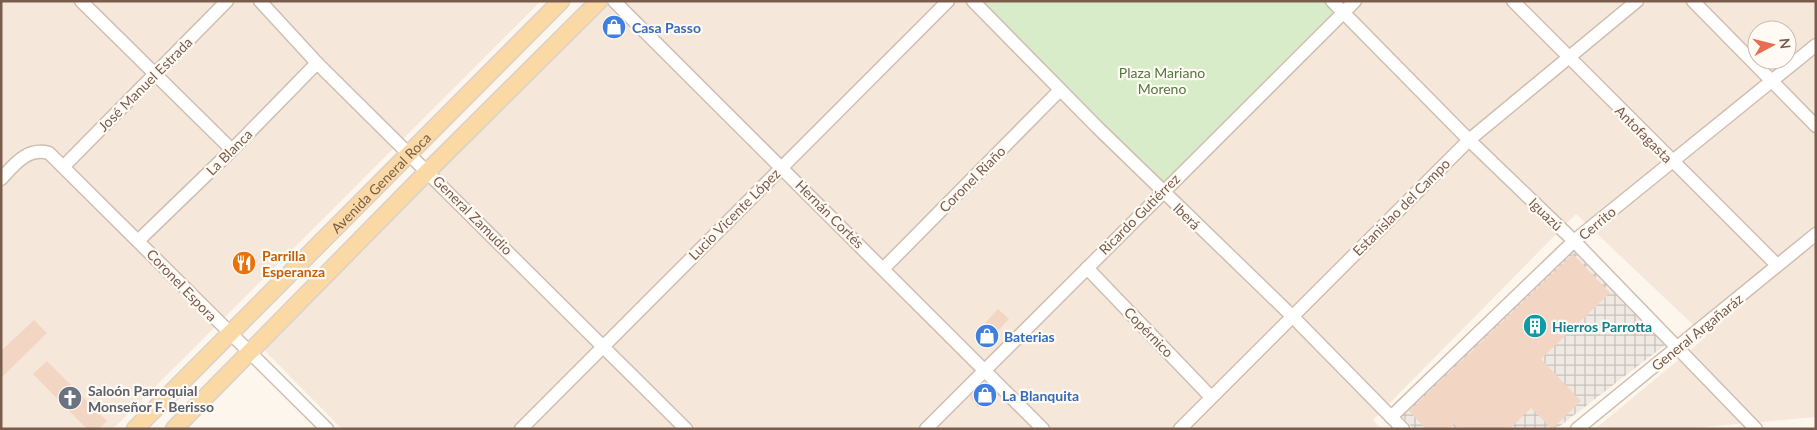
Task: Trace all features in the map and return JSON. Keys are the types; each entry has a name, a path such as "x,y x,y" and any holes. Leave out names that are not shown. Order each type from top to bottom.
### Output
{"main road":[{"name":"Avenida General Roca","path":"135,429 561,1"},
{"name":"Avenida General Roca","path":"174,429 428,171 599,1"}],"street":[{"path":"81,1 232,150"},
{"name":"José Manuel Estrada","path":"64,166 227,1"},
{"name":"General Zamudio","path":"260,1 317,62 410,152 686,429"},
{"name":"Hernán Cortés","path":"614,1 782,166 1043,429"},
{"name":"Lucio Vicente López","path":"521,429 948,1"},
{"name":"Iberá","path":"973,1 1162,192 1292,316 1403,429"},
{"name":"Iguazú","path":"1332,1 1469,140 1574,241 1679,347 1756,429"},
{"name":"Ricardo Gutiérrez","path":"926,429 1355,1"},
{"name":"Antofagasta","path":"1513,1 1777,266"},
{"name":"Estanislao del Campo","path":"1180,429 1469,140 1637,1"},
{"path":"1693,1 1816,126"},
{"name":"Cerrito","path":"1391,417 1574,241 1816,44"},
{"name":"La Blanca","path":"139,240 232,150 317,62"},
{"name":"Coronel Riaño","path":"884,268 1060,90"},
{"name":"Coronel Espora","path":"1,179 19,160 41,151 49,153 139,240 248,353 327,429"},
{"name":"General Argañaráz","path":"1577,429 1816,234"},
{"name":"Copérnico","path":"1087,268 1211,397"}],"shaded area":[{"path":"1,1 541,1 113,429 1,429"},
{"path":"608,1 1816,1 1816,417 1682,429 1595,429 1706,337 1576,214 1373,420 1382,429 342,429 261,347"},
{"name":"Hierros Parrotta","path":"1572,250 1665,345 1556,429 1414,429 1401,416"}],"green space":[{"name":"Plaza Mariano Moreno","path":"973,1 1332,1 1343,13 1162,191"}],"building":[{"name":"Casa Passo","path":"614,14 627,28 615,40 601,26"},
{"name":"Parrilla Esperanza","path":"239,251 255,268 248,275 232,258"},
{"name":"Hierros Parrotta","path":"1573,254 1610,293 1541,359 1581,401 1552,429 1531,408 1510,429 1458,429 1454,424 1449,429 1426,429 1409,411"},
{"path":"998,309 1009,319 990,339 985,340 977,332"},
{"path":"34,320 47,333 1,378 1,351"},
{"name":"Saloón Parroquial Monseñor F. Berisso","path":"47,361 107,421 99,429 87,429 33,374"},
{"path":"983,389 989,397 978,407 970,397 977,390"}],"place":[{"name":"Casa Passo","path":"614,27"},
{"name":"Parrilla Esperanza","path":"244,263"},
{"name":"Hierros Parrotta","path":"1535,326"},
{"name":"Baterias","path":"987,336"},
{"name":"La Blanquita","path":"985,395"},
{"name":"Saloón Parroquial Monseñor F. Berisso","path":"70,398"}]}
